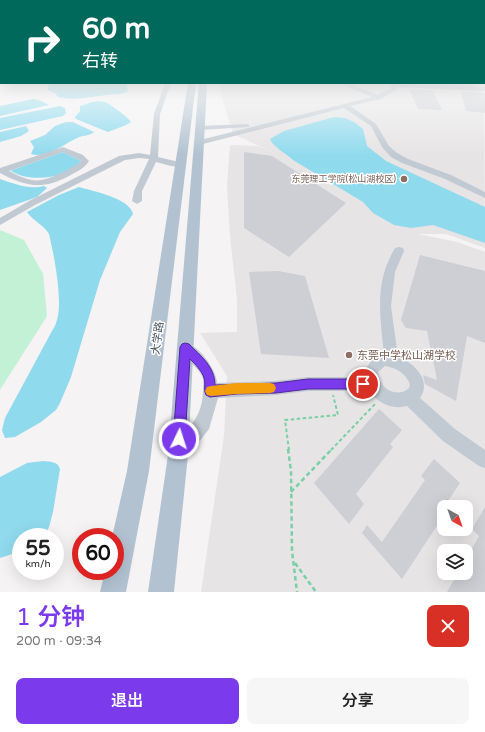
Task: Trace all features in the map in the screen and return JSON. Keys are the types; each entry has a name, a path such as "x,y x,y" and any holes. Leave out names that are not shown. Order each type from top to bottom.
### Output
{"main road":[{"name":"大学路","path":"113,592 138,471 190,100"},
{"path":"161,592 178,455 202,100"}],"street":[{"path":"137,201 138,191 154,158 157,114 162,100"},
{"path":"200,135 268,125 372,100"},
{"path":"345,106 374,125 386,147 394,155 405,161 462,183 485,195"},
{"path":"200,135 268,125"},
{"path":"63,149 85,161 74,170 41,183 29,182 7,175 1,171 63,149"},
{"path":"0,222 122,158 139,155 154,158 166,163 180,165"},
{"path":"49,181 59,190"},
{"path":"392,360 385,306 389,272 399,250"},
{"path":"178,455 204,423 210,401 210,377 202,364 185,347"},
{"path":"392,360 407,367 416,381 417,388 415,394 410,399 397,401 383,395 373,384 371,371 374,366 378,362 392,360"},
{"path":"210,391 237,388 276,388 308,384 373,384"},
{"path":"410,399 449,435 485,460"}],"path":[{"path":"297,592 292,551 291,471 285,420 338,415 333,393"},
{"path":"291,492 383,395"},
{"path":"294,561 316,592"}],"shaded area":[{"name":"东莞中学松山湖学校","path":"223,100 484,100 485,248 446,234 418,234 457,242 485,252 485,592 201,592 224,436 227,376 200,333 237,332 237,299 230,236 227,187 230,145 258,146 275,153 233,134"}],"green space":[{"path":"0,230 24,240 43,274 47,316 0,390"}],"water":[{"path":"30,100 39,100 49,105 0,116 0,106"},
{"path":"100,101 107,103 123,114 131,122 108,132 76,119 75,117 80,111 80,106"},
{"path":"60,106 65,108 66,113 63,116 0,130 0,118"},
{"path":"334,117 345,118 354,122 363,129 367,146 386,161 485,207 485,243 433,225 411,228 394,225 373,213 363,202 293,160 270,139 284,131"},
{"path":"66,122 73,122 94,132 77,138 49,153 37,155 31,154 34,147 30,141 45,135 55,126"},
{"path":"26,126 29,131 21,136 0,142 0,132"},
{"path":"63,152 81,161 67,172 38,178 19,175 11,171 12,170"},
{"path":"0,179 22,186 44,186 47,188 37,197 0,210"},
{"path":"79,187 118,199 130,208 133,214 120,232 100,280 71,377 56,410 41,422 15,437 5,438 2,430 5,418 54,327 59,311 57,277 49,234 27,212 59,195"},
{"path":"43,461 56,463 59,466 60,469 53,512 49,527 12,528 12,554 0,558 0,477 27,463"}],"building":[{"path":"414,100 437,100 442,110 418,109"},
{"path":"463,100 485,100 485,113 466,111"},
{"path":"244,152 272,156 346,203 289,257 244,228"},
{"path":"420,255 485,271 485,343 467,336 456,401 425,384 423,375 437,380 427,331 406,328 401,320"},
{"path":"278,271 305,276 329,358 261,354 249,272"},
{"path":"379,409 402,430 390,444 393,447 356,494 364,504 349,524 314,483"},
{"path":"434,459 460,483 449,500 437,500 437,526 402,579 362,533 367,525 382,542 425,480 421,476"},
{"path":"485,507 485,592 447,592 454,580 473,580 473,547 479,536 473,530 473,527"}],"slow traffic":[{"path":"211,391 237,388 270,388"}],"place":[{"name":"东莞理工学院(松山湖校区)","path":"404,179"},
{"name":"东莞中学松山湖学校","path":"349,355"}],"route":[{"path":"179,439 185,347 202,364 210,377 210,391 237,388 276,388 308,384 363,384"}]}
